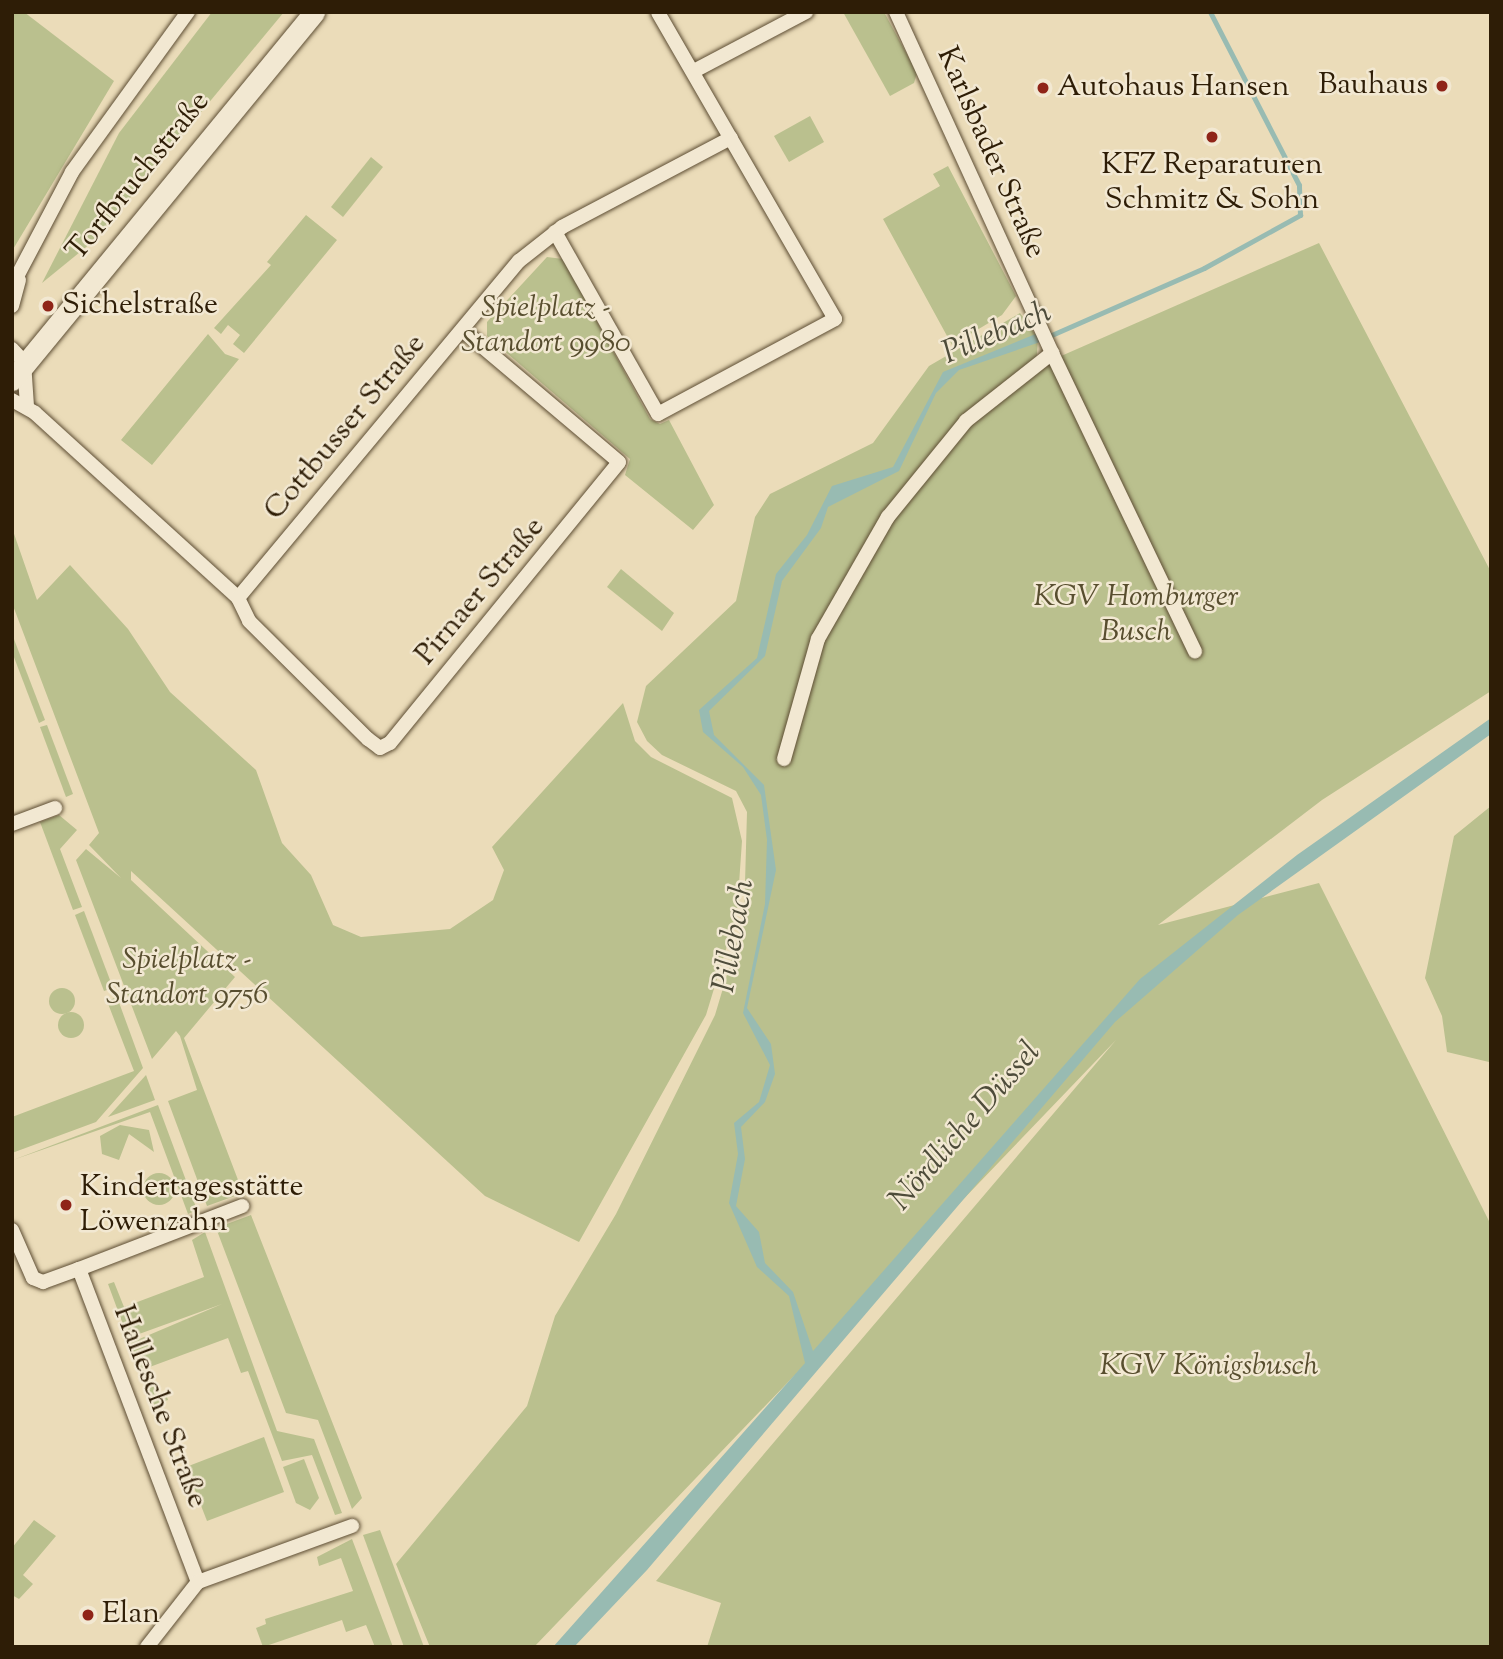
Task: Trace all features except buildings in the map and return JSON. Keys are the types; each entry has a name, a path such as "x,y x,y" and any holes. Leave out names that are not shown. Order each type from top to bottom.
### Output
{"main road":[{"name":"Torfbruchstraße","path":"16,363 314,12"}],"street":[{"path":"12,286 72,172 188,12"},
{"path":"555,232 658,414 682,405 835,319 694,71 657,12"},
{"path":"694,71 806,12"},
{"name":"Karlsbader Straße","path":"896,12 1051,351 1195,651"},
{"name":"Cottbusser Straße","path":"238,598 519,261 555,232 731,138"},
{"path":"12,306 23,265"},
{"name":"Pirnaer Straße","path":"238,598 249,621 362,734 380,748 390,743 619,462 463,330"},
{"path":"784,759 818,639 888,517 966,421 1051,351"},
{"path":"16,363 27,406"},
{"path":"12,400 27,406 238,598"},
{"path":"12,824 55,808"},
{"path":"12,1230 33,1278 43,1282 242,1206"},
{"name":"Hallesche Straße","path":"79,1269 198,1582"},
{"path":"147,1647 198,1582 352,1526"}],"green space":[{"path":"12,12 24,12 114,81 12,251"},
{"path":"212,12 284,12 96,239 42,283 119,133"},
{"path":"843,12 884,12 917,73 914,83 890,96"},
{"path":"810,116 824,142 789,162 774,136"},
{"path":"371,157 383,167 343,217 331,207"},
{"path":"948,166 1016,296 1002,315 952,345 883,219 940,186 933,174"},
{"path":"306,215 337,240 244,353 233,344 240,335 228,325 221,334 214,328 271,265 267,262"},
{"path":"1319,243 1491,572 1491,691 1322,800 1158,925 1319,883 1491,1225 1491,1647 707,1647 721,1603 656,1581 1116,1040 534,1647 430,1647 396,1564 527,1406 555,1316 616,1214 715,1015 744,918 747,812 736,791 662,755 647,741 637,722 646,686 736,601 755,517 770,494 873,443 929,366 1020,313 1038,338 1036,367"},
{"name":"Spielplatz - Standort 9980","path":"547,257 563,259 650,419 660,424 669,420 714,505 693,530 625,475 630,459 487,336 487,322"},
{"path":"208,334 225,354 239,359 152,465 121,440"},
{"name":"Spielplatz - Standort 9756","path":"12,528 37,600 70,565 128,629 170,692 256,770 282,843 311,875 333,925 361,937 450,929 493,900 504,870 492,847 623,703 635,741 651,757 732,798 742,841 737,913 706,1015 579,1242 485,1196 131,871 131,880 235,977 184,1038 243,1193 207,1206 168,1101 197,1090 180,1036 176,1031 152,1059 76,860 86,849 121,878 89,845 99,833 12,603"},
{"path":"621,569 674,613 662,631 607,587"},
{"path":"12,634 45,720 39,723 12,652"},
{"path":"47,725 73,794 66,797 40,727"},
{"path":"1491,806 1489,1062 1447,1052 1442,1016 1425,978 1454,836"},
{"path":"59,815 77,830 60,849 82,907 73,910 40,822"},
{"path":"84,911 113,988 104,991 75,915"},
{"path":"62,988 71,992 75,1001 71,1010 62,1014 53,1010 49,1001 53,992"},
{"path":"117,997 143,1068 96,1122 12,1153 12,1117 134,1071 107,1001"},
{"path":"71,1012 80,1016 84,1025 80,1034 71,1038 62,1034 58,1025 62,1016"},
{"path":"146,1075 155,1100 108,1117"},
{"path":"158,1105 197,1210 188,1214 150,1112 13,1160"},
{"path":"120,1125 149,1130 154,1152 129,1134 119,1160 102,1154 100,1136"},
{"path":"159,1173 171,1177 175,1189 171,1201 159,1205 147,1201 143,1189 147,1177"},
{"path":"251,1215 362,1498 352,1509 318,1420 286,1413 216,1228"},
{"path":"205,1232 277,1431 314,1439 342,1513 335,1515 312,1455 282,1461 248,1371 241,1373 228,1338 147,1368 157,1394 165,1391 168,1400 154,1405 130,1343 222,1304 128,1338 108,1284 114,1282 124,1307 204,1277 192,1240"},
{"path":"264,1437 284,1492 207,1521 186,1467"},
{"path":"304,1459 319,1498 310,1510 296,1503 283,1467"},
{"path":"34,1520 56,1536 23,1575 33,1584 19,1599 12,1595 12,1548"},
{"path":"380,1530 424,1647 404,1647 363,1535"},
{"path":"352,1539 393,1647 375,1647 366,1625 346,1632 342,1620 263,1647 256,1628 266,1624 265,1619 353,1591 341,1558 319,1566 317,1557"}],"water":[{"path":"1043,331 1046,340 959,370 936,393 899,471 828,507 821,528 782,581 765,656 709,711 714,735 764,785 776,870 747,1008 771,1044 775,1074 765,1102 741,1127 745,1159 736,1206 759,1232 765,1263 793,1292 813,1351 1140,979 1297,855 1491,718 1491,734 1238,915 1115,1022 647,1570 574,1647 553,1647 805,1363 789,1296 757,1267 729,1203 738,1154 734,1123 759,1102 770,1065 743,1013 765,904 767,840 761,795 743,767 703,732 699,710 757,658 776,574 807,535 832,486 893,467 943,372"}],"waterway":[{"name":"Pillebach","path":"1047,337 1204,268 1300,215 1299,185 1210,12"}],"place":[{"name":"Bauhaus","path":"1442,86"},
{"name":"Autohaus Hansen","path":"1043,88"},
{"name":"KFZ Reparaturen Schmitz & Sohn","path":"1212,137"},
{"name":"Sichelstraße","path":"48,306"},
{"name":"Kindertagesstätte Löwenzahn","path":"66,1205"},
{"name":"Elan","path":"88,1615"}],"park label":[{"name":"KGV Homburger Busch","path":"1136,615"},
{"name":"KGV Königsbusch","path":"1209,1367"}],"water label":[{"name":"Nördliche Düssel","path":"966,1127"}]}
